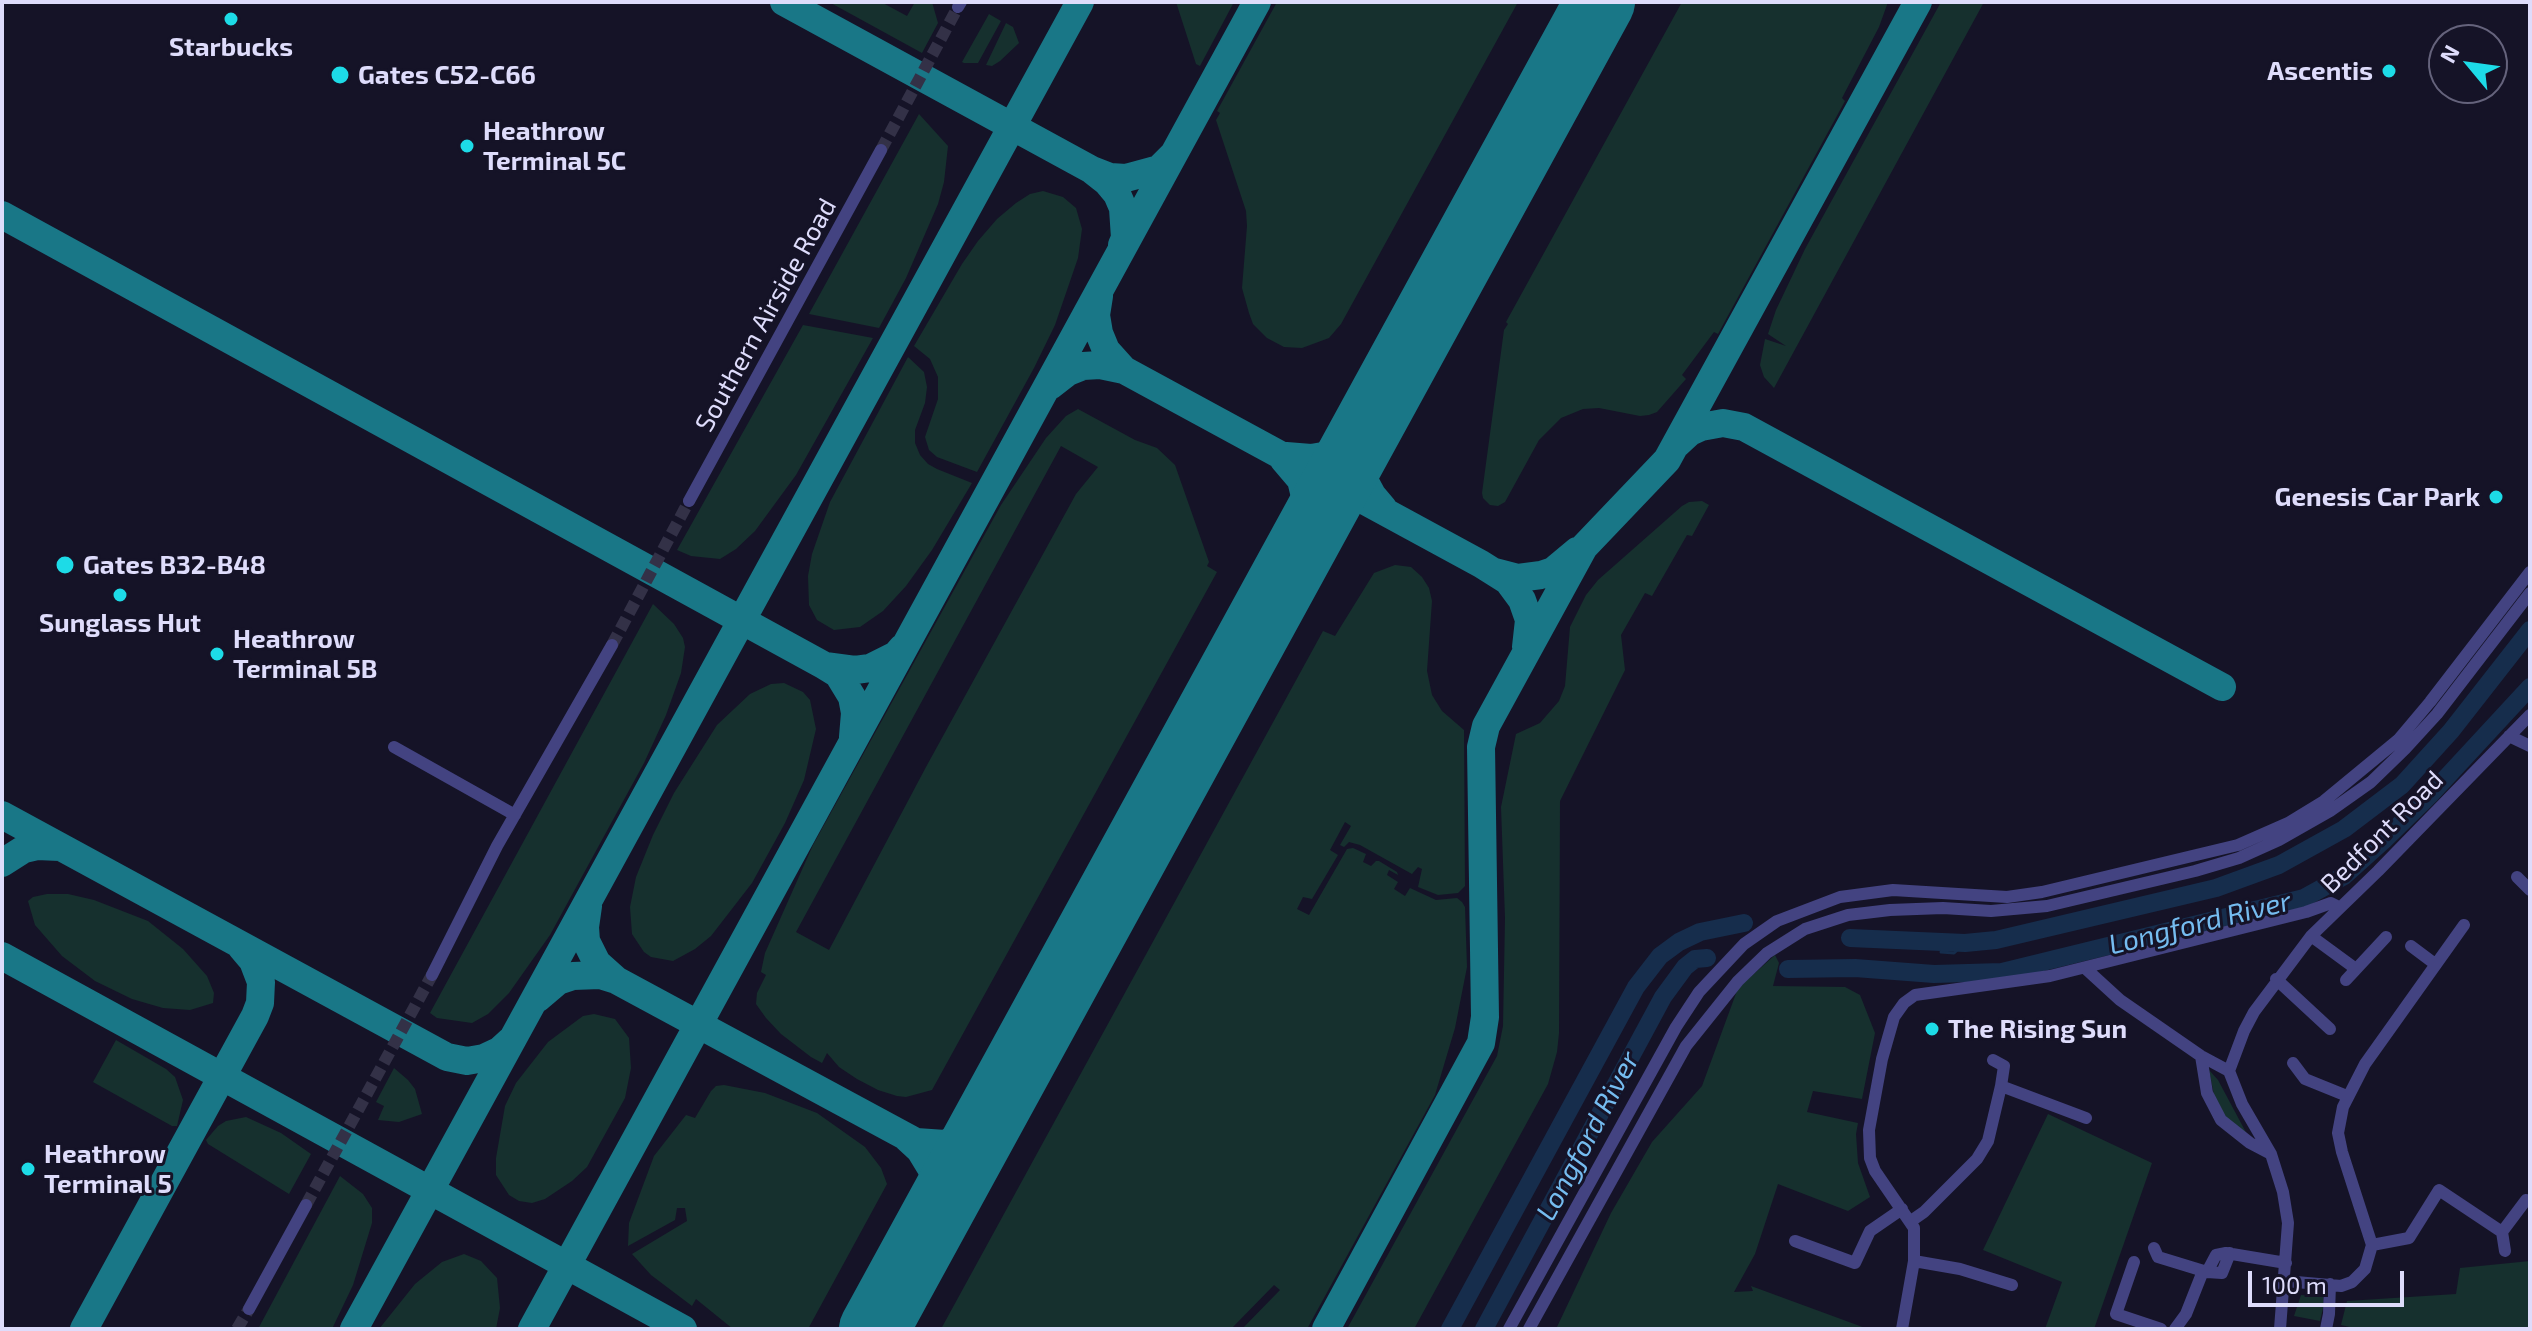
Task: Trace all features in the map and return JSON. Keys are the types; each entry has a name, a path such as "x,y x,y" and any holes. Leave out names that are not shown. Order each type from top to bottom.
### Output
{"street":[{"name":"Southern Airside Road","path":"689,501 881,150"},
{"path":"1509,1329 1676,1027 1699,992 1744,944 1777,921 1840,897 1893,890 2007,897 2042,892 2224,849 2288,823 2324,801 2398,740 2530,572"},
{"path":"1529,1329 1686,1046 1738,981 1767,953 1805,929 1848,915 1890,910 1943,908 1991,911 2047,906 2195,871 2239,858 2279,840 2330,811 2371,782 2405,749 2437,714 2530,593"},
{"path":"432,975 515,815 612,645"},
{"name":"Bedfont Road","path":"2229,1071 2244,1031 2276,979 2311,936 2530,715"},
{"path":"2509,736 2530,746"},
{"path":"394,747 515,815"},
{"path":"2517,877 2530,890"},
{"path":"1902,1329 1916,1239 1911,1221 1875,1171 1870,1158 1869,1130 1882,1059 1894,1017 1904,1003 1915,995 2050,976 2085,968 2331,903 2339,907"},
{"path":"2285,1281 2347,1285 2358,1278 2367,1264 2372,1245 2338,1133 2347,1096 2365,1064 2464,925"},
{"path":"2311,936 2356,969"},
{"path":"2346,980 2386,937"},
{"path":"2411,946 2435,964"},
{"path":"2085,968 2120,1000 2201,1056 2229,1071 2242,1104 2271,1154 2283,1192 2288,1223 2280,1329"},
{"path":"2276,979 2330,1029"},
{"path":"2201,1056 2207,1093 2221,1120 2250,1143 2271,1154"},
{"path":"1911,1221 1977,1159 1988,1141 2004,1066 1993,1060"},
{"path":"2293,1063 2305,1079 2347,1096"},
{"path":"2001,1086 2086,1118"},
{"path":"2372,1245 2409,1238 2439,1190 2502,1232"},
{"path":"2505,1251 2502,1232 2526,1200"},
{"path":"249,1309 306,1205"},
{"path":"1795,1241 1853,1269 1870,1231 1902,1209"},
{"path":"2154,1248 2158,1257 2205,1272"},
{"path":"2175,1329 2216,1255 2230,1253 2286,1263"},
{"path":"1914,1261 1960,1269 2012,1285"},
{"path":"2134,1262 2116,1314 2161,1329"},
{"path":"2326,1329 2330,1284"}],"green space":[{"path":"829,2 881,2 907,16 915,2 932,2 938,23 922,53"},
{"path":"1176,2 1234,2 1200,66 1196,64"},
{"path":"1277,2 1518,2 1341,324 1329,338 1302,348 1284,347 1267,338 1253,324 1242,288 1246,211 1216,120 1220,113 1217,111"},
{"path":"1682,2 1888,2 1879,27 1842,98 1845,101 1718,334 1714,332 1682,375 1686,379 1657,412 1649,415 1599,408 1583,409 1561,418 1539,440 1505,502 1498,506 1490,505 1482,493 1506,322"},
{"path":"1941,2 1984,2 1774,388 1764,377 1760,365 1765,339 1786,346 1768,334 1776,310 1805,249"},
{"path":"989,14 1001,21 978,63 962,62"},
{"path":"1006,23 1013,27 1019,43 1000,61 992,66 986,65"},
{"path":"919,114 948,146 944,182 938,204 906,278 879,328 809,314"},
{"path":"1043,191 1063,197 1076,208 1082,229 1078,258 1055,325 977,472 937,457 929,450 925,437 938,399 938,377 930,359 914,346 978,241 1016,203 1030,194"},
{"path":"803,325 873,338 796,475 755,531 720,559 691,556 677,550"},
{"path":"908,357 924,372 927,387 915,430 915,443 920,455 937,469 972,483 932,550 883,611 860,627 834,630 817,620 809,605 808,576 812,554 830,502"},
{"path":"1078,409 1135,440 1157,448 1175,465 1209,562 1207,566 1217,572 932,1090 906,1097 897,1096 857,1079 839,1067 827,1053 822,1063 811,1057 766,1018 756,1004 757,993 766,975 761,972 765,953 813,845 1001,505 1046,438 1066,416","holes":["1061,446 1098,467 1076,494 829,950 796,932"]},
{"path":"1702,501 1709,505 1692,536 1687,535 1652,596 1645,593 1621,635 1625,670 1560,801 1559,1033 1548,1084 1414,1329 1347,1329 1497,1056 1503,1026 1505,918 1501,807 1516,734 1540,723 1559,701 1565,686 1570,627 1586,595 1598,580 1682,506"},
{"path":"1395,565 1411,567 1429,588 1432,601 1427,671 1432,695 1442,711 1464,730 1465,886 1458,893 1438,895 1418,887 1422,869 1418,867 1412,874 1360,845 1349,842 1344,847 1340,845 1351,826 1345,822 1330,850 1338,855 1312,899 1303,897 1297,909 1309,915 1347,849 1353,848 1366,854 1363,862 1371,866 1379,861 1397,872 1398,875 1389,870 1387,875 1398,882 1394,889 1405,896 1410,888 1436,900 1457,898 1462,902 1465,907 1467,967 1455,1028 1435,1095 1307,1329 1242,1329 1280,1290 1274,1285 1231,1329 941,1329 1323,631 1335,636 1374,573"},
{"path":"653,604 674,624 685,647 681,673 644,763 550,935 509,993 488,1014 472,1023 437,1018 430,1013"},
{"path":"784,683 803,692 810,700 816,729 804,780 785,823 752,883 711,936 673,961 651,957 632,934 630,907 636,877 653,835 674,793 717,725 750,694 771,684"},
{"path":"47,894 68,894 94,900 148,921 183,949 207,976 214,993 213,1003 190,1010 163,1008 132,999 95,981 62,956 35,925 28,901"},
{"path":"1775,955 1779,963 1773,986 1845,987 1860,995 1875,1033 1862,1099 1813,1091 1807,1112 1858,1123 1858,1163 1870,1197 1848,1211 1778,1184 1755,1254 1734,1292 1753,1291 1751,1286 1868,1329 1556,1329 1611,1213 1652,1142 1702,1086 1738,988"},
{"path":"594,1014 615,1019 629,1038 631,1068 625,1098 587,1167 545,1199 532,1203 519,1201 509,1195 496,1175 505,1106 516,1083 548,1042 583,1016"},
{"path":"116,1040 175,1077 183,1100 177,1126 93,1082"},
{"path":"394,1068 415,1089 422,1114 399,1122 378,1120 384,1106 376,1102"},
{"path":"2209,1070 2218,1080 2249,1138 2223,1115 2215,1100"},
{"path":"716,1086 765,1093 817,1113 865,1147 881,1168 887,1184 808,1329 733,1329 696,1299 692,1306 651,1275 632,1254 687,1221 685,1208 677,1208 675,1220 628,1246 629,1223 654,1156 686,1115 695,1118 711,1091"},
{"path":"2048,1114 2152,1163 2094,1329 2045,1329 2062,1282 1983,1250"},
{"path":"246,1117 281,1133 311,1154 289,1194 208,1144 206,1140 218,1126"},
{"path":"340,1176 363,1194 372,1208 372,1223 353,1285 332,1329 258,1329"},
{"path":"464,1254 481,1261 497,1278 500,1308 496,1329 379,1329 415,1284 442,1262"},
{"path":"2530,1261 2530,1329 2358,1329 2341,1325 2347,1301 2456,1294 2460,1268"},
{"path":"2301,1295 2323,1297 2320,1321 2294,1316"}],"waterway":[{"path":"1850,938 1965,943 1996,940 2216,888 2279,865 2344,829 2402,785 2451,731 2530,630"},
{"name":"Longford River","path":"1788,969 1855,968 1934,974 2002,972 2304,898 2344,876 2384,840 2530,687"},
{"path":"1450,1329 1636,987 1660,956 1679,942 1700,932 1744,923"},
{"path":"1941,952 1954,953 1965,943"},
{"name":"Longford River","path":"1484,1329 1663,997 1685,967 1695,959 1707,958"}],"taxiway":[{"path":"784,2 1092,170 1110,177 1126,178 1159,169 1172,156"},
{"path":"354,1329 1080,2"},
{"path":"532,1329 1257,2"},
{"path":"1326,1329 1481,1043 1485,1017 1481,747 1486,726 1584,547 1667,460 1918,2"},
{"path":"1093,171 1117,194 1123,208 1125,238 1122,245"},
{"path":"2,215 825,666 838,674 852,697 855,713 853,737"},
{"path":"1099,296 1096,315 1099,333 1106,350 1124,370"},
{"path":"1050,386 1068,372 1083,366 1100,365 1124,370 1481,564 1508,581 1522,600 1529,620 1526,647"},
{"path":"1383,508 1365,482 1361,449 1365,434 1393,379"},
{"path":"1286,456 1311,458 1329,455 1348,444 1367,423"},
{"path":"1677,444 1701,427 1723,423 1744,427 2222,687"},
{"path":"1278,590 1275,589 1303,539 1309,513 1301,480 1284,460"},
{"path":"1495,572 1518,578 1541,575 1553,571 1577,551"},
{"path":"825,666 855,670 870,668 896,655 902,648"},
{"path":"2,815 447,1057 467,1061 484,1058 510,1041"},
{"path":"2,863 24,849 60,847"},
{"path":"588,906 586,941 597,963 616,980 916,1142 945,1144 972,1133 986,1119 1016,1068"},
{"path":"84,1329 255,1016 260,1003 261,982 253,961 242,948"},
{"path":"2,956 683,1329"},
{"path":"538,998 558,981 573,976 600,975 616,980"},
{"path":"907,1138 920,1150 934,1173 937,1199 931,1225"}],"runway":[{"path":"874,1329 1600,2"}],"tunnel":[{"path":"881,150 958,7"},
{"path":"612,645 689,501"},
{"path":"306,1205 432,975"},
{"path":"237,1329 249,1309"}],"place":[{"name":"Starbucks","path":"231,19"},
{"name":"Ascentis","path":"2389,71"},
{"name":"Gates C52-C66","path":"340,75"},
{"name":"Heathrow Terminal 5C","path":"467,146"},
{"name":"Genesis Car Park","path":"2496,497"},
{"name":"Gates B32-B48","path":"65,565"},
{"name":"Sunglass Hut","path":"120,595"},
{"name":"Heathrow Terminal 5B","path":"217,654"},
{"name":"The Rising Sun","path":"1932,1029"},
{"name":"Heathrow Terminal 5","path":"28,1169"}]}
